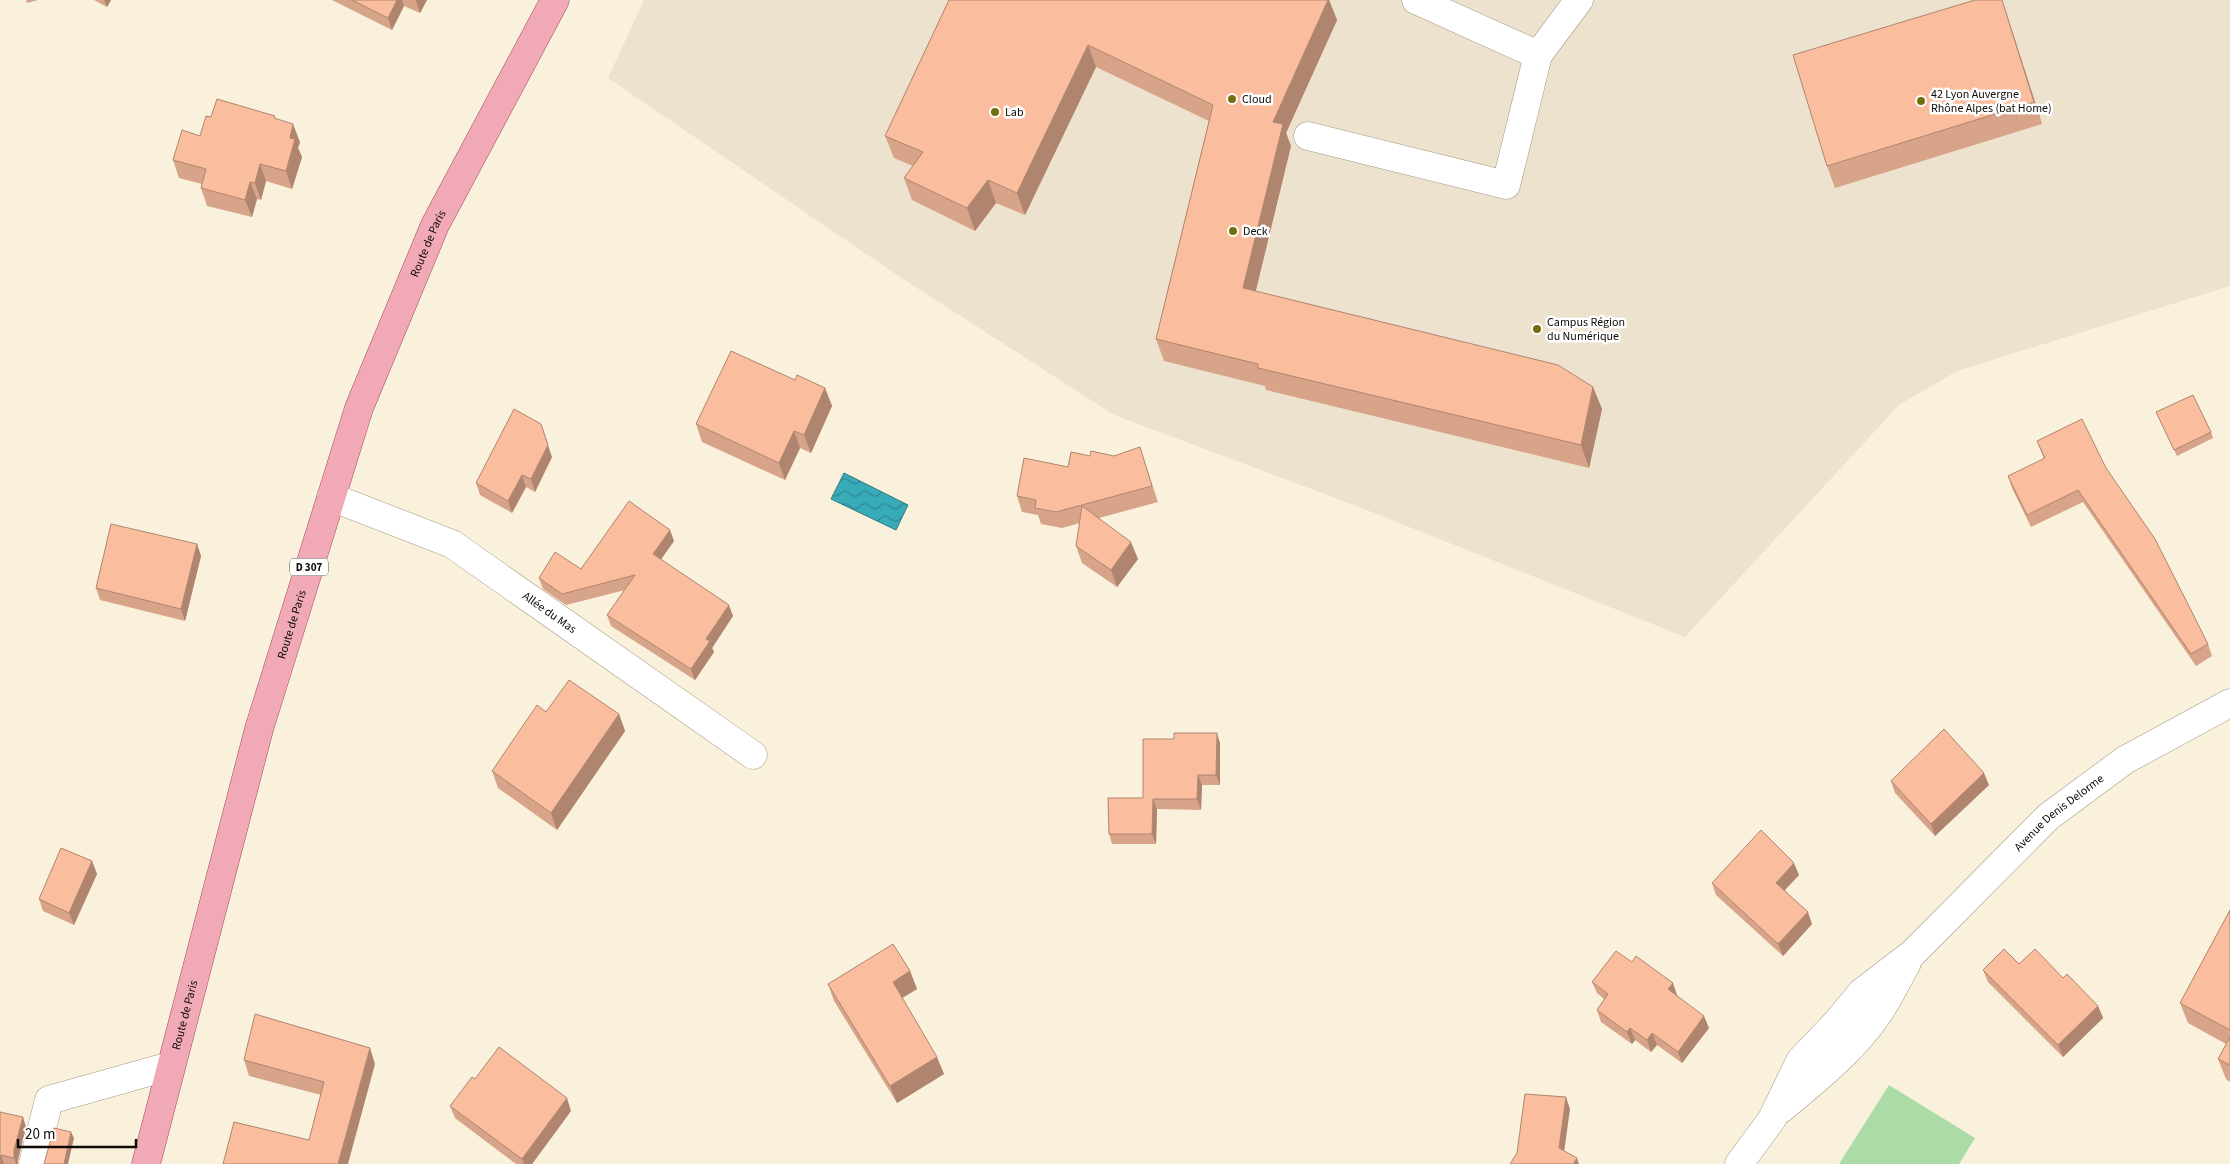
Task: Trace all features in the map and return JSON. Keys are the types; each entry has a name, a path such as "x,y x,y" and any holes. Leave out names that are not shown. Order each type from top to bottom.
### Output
{"main road":[{"name":"Route de Paris","path":"146,1164 259,729 359,408 435,225 555,0"}],"street":[{"path":"1308,136 1506,185 1538,55 1579,0"},
{"path":"1432,3 1538,55"},
{"name":"Allée du Mas","path":"331,497 452,544 752,755"},
{"name":"Avenue Denis Delorme","path":"1739,1164 1773,1116 1826,1072 1879,1012 1913,954 2048,817 2125,760 2230,703"},
{"path":"33,1164 49,1100 170,1066"}],"shaded area":[{"name":"Campus Région du Numérique","path":"644,0 2230,0 2230,286 1957,371 1899,405 1685,637 1359,507 1114,415 903,279 608,78"}],"green space":[{"path":"1889,1085 1975,1138 1959,1164 1839,1164"}],"water":[{"path":"844,473 908,505 896,530 831,499"}],"building":[{"path":"352,0 397,0 388,18"},
{"path":"949,0 1328,0 1273,122 1283,124 1243,288 1558,365 1593,387 1581,445 1258,368 1258,364 1156,339 1213,105 1088,45 1017,193 988,180 967,208 904,178 923,152 885,136"},
{"name":"42 Lyon Auvergne Rhône Alpes (bat Home)","path":"1975,0 2002,0 2034,102 1827,166 1793,55"},
{"path":"217,99 275,116 274,118 293,124 290,138 295,139 286,171 260,164 255,183 250,182 245,200 201,188 206,169 173,160 182,130 200,136 206,116 211,117"},
{"path":"731,351 795,380 797,375 825,388 804,435 794,431 779,463 696,424"},
{"path":"2193,395 2211,432 2174,450 2156,412"},
{"path":"514,409 541,424 548,445 531,479 522,475 508,501 476,483"},
{"path":"2082,419 2106,468 2155,539 2208,644 2191,654 2078,490 2027,515 2008,476 2045,458 2037,441"},
{"path":"1140,447 1152,486 1056,512 1035,508 1036,500 1017,496 1024,458 1068,467 1071,452 1090,456 1091,451 1114,456"},
{"path":"629,501 670,530 653,554 729,605 706,639 710,641 691,669 607,615 635,575 562,594 539,578 555,552 581,569"},
{"path":"1082,506 1131,542 1111,570 1076,546"},
{"path":"111,524 197,544 181,609 96,588"},
{"path":"569,680 619,714 551,813 492,771 537,705 546,712"},
{"path":"1944,729 1984,773 1931,824 1891,781"},
{"path":"1174,733 1217,733 1216,775 1198,775 1197,799 1153,799 1152,834 1109,834 1108,798 1143,798 1143,739 1174,739"},
{"path":"1761,830 1794,863 1776,883 1808,912 1778,944 1712,883"},
{"path":"61,848 92,861 69,913 39,899"},
{"path":"2230,910 2230,1030 2180,1003"},
{"path":"893,944 910,971 893,982 937,1057 890,1086 828,984"},
{"path":"2004,949 2019,964 2035,949 2063,978 2067,974 2098,1006 2058,1045 1983,970"},
{"path":"1616,951 1632,962 1636,956 1673,983 1668,989 1704,1016 1678,1052 1652,1033 1647,1040 1630,1028 1627,1032 1597,1010 1608,994 1592,982"},
{"path":"255,1014 370,1048 338,1164 223,1164 234,1122 309,1140 324,1082 244,1060"},
{"path":"2230,1037 2230,1065 2218,1059"},
{"path":"499,1047 567,1098 522,1159 450,1106 472,1077 475,1079"},
{"path":"1525,1094 1566,1097 1559,1148 1577,1158 1574,1163 1576,1164 1510,1164 1517,1153"},
{"path":"0,1112 23,1117 14,1150 14,1158 1,1155 0,1160"},
{"path":"54,1128 71,1132 64,1164 44,1164"}],"place":[{"name":"Cloud","path":"1232,99"},
{"name":"42 Lyon Auvergne Rhône Alpes (bat Home)","path":"1921,101"},
{"name":"Lab","path":"995,112"},
{"name":"Deck","path":"1233,231"},
{"name":"Campus Région du Numérique","path":"1537,329"}]}
